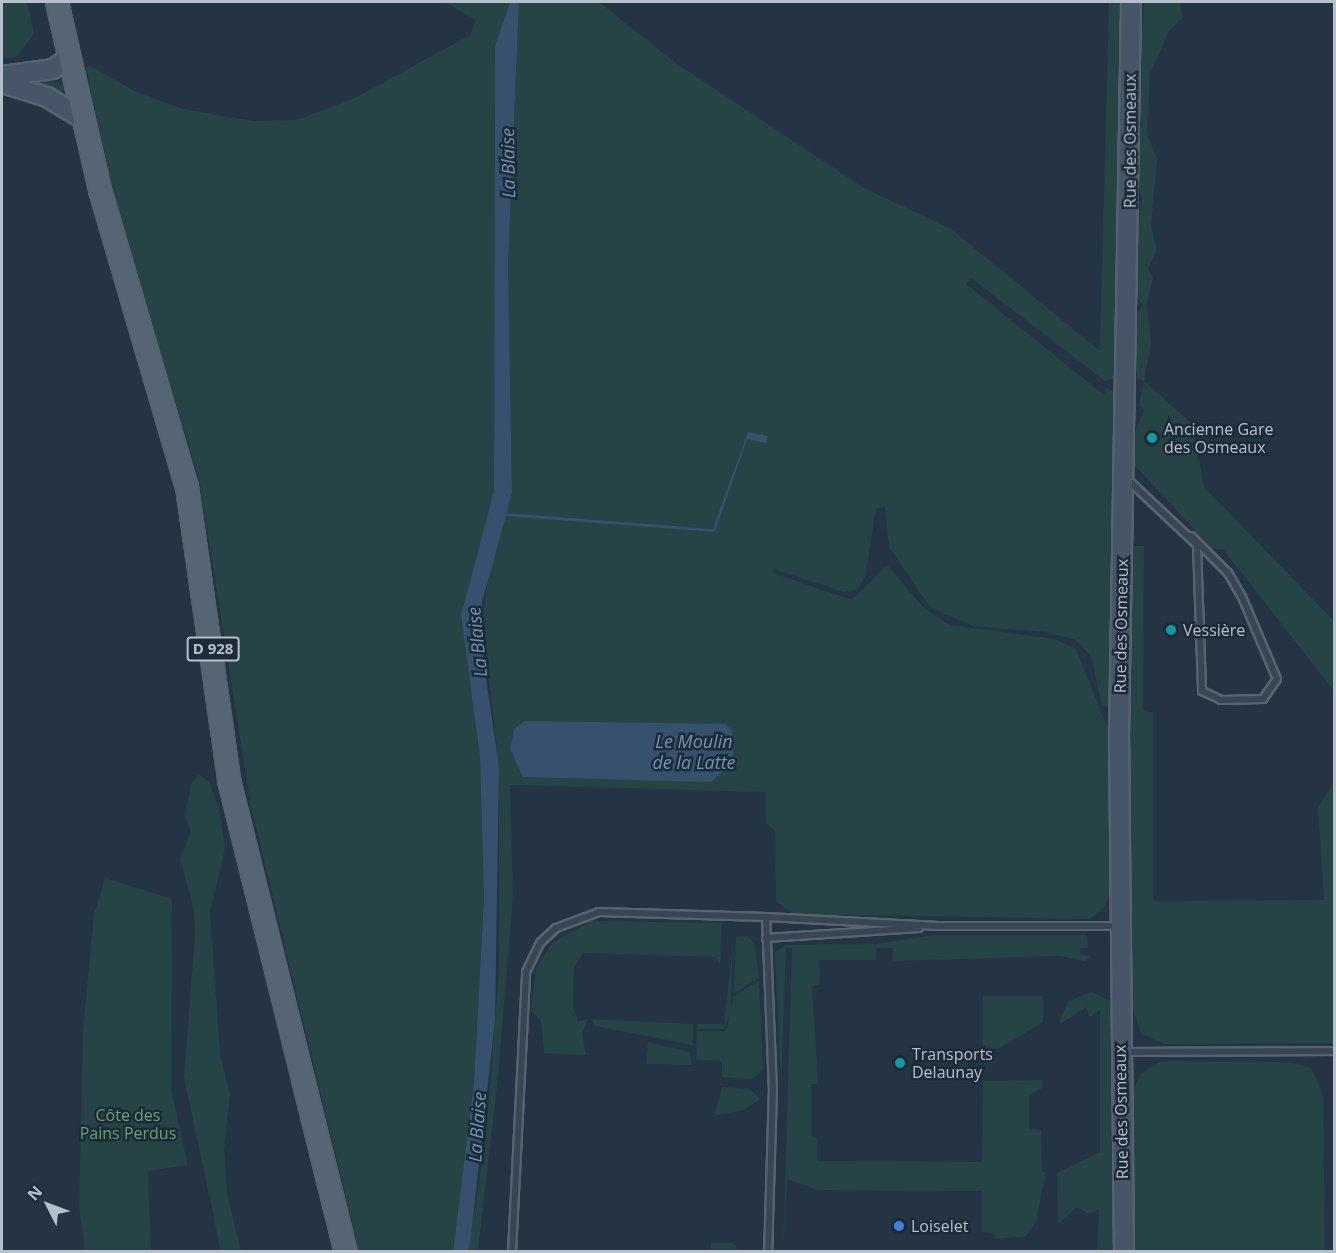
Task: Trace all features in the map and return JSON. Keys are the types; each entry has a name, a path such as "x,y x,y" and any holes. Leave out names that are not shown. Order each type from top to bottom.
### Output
{"main road":[{"name":"D 928","path":"57,2 105,211 189,497 229,780 346,1251"},
{"name":"Rue des Osmeaux","path":"1124,1251 1120,926 1131,2"},
{"path":"2,76 53,69 66,60 69,49"},
{"path":"2,83 47,97 85,120"}],"lane":[{"path":"1124,477 1191,536 1228,573 1242,597 1277,679 1263,699 1215,700 1200,686 1198,554 1191,536"},
{"path":"512,1251 524,984 540,943 563,923 591,913 766,916 938,926 1120,926"},
{"path":"766,916 772,1088 768,1251"},
{"path":"766,938 830,938 938,926"},
{"path":"1120,1052 1335,1051"}],"green space":[{"path":"2,2 27,2 34,34 16,57 2,58"},
{"path":"445,2 510,2 495,46 494,491 461,615 480,757 484,897 474,1082 453,1251 359,1251 251,807 199,478 122,230 86,68 91,66 134,91 183,109 253,121 297,120 355,98 470,35 476,20"},
{"path":"519,2 599,2 676,63 864,188 951,229 1100,351 1109,2 1124,2 1116,378 1105,381 971,278 966,284 1104,395 1106,388 1116,393 1111,707 1102,706 1091,656 1076,640 1046,632 973,626 931,608 889,547 885,506 876,509 865,577 857,590 843,592 774,569 773,573 852,600 887,565 924,608 950,625 1055,639 1076,649 1109,731 1112,890 1104,907 1089,919 793,914 776,901 775,831 766,823 766,792 510,785 513,898 497,1085 478,1251 468,1252 486,1138 499,971 499,766 482,618 494,548 506,515 715,532 748,432 714,529 507,513 512,492 508,264"},
{"path":"1144,2 1180,2 1183,17 1169,31 1150,74 1147,133 1157,159 1151,226 1157,250 1148,269 1153,278 1147,304 1151,343 1144,381 1138,379 1135,366 1137,313 1143,305 1137,298 1135,253 1142,196 1137,187 1136,148 1142,122 1137,113"},
{"path":"28,81 54,81 67,88 56,93"},
{"path":"1144,381 1192,424 1204,487 1334,621 1334,691 1223,549 1212,549 1131,461 1131,442 1144,410 1139,405"},
{"path":"1131,546 1144,546 1143,711 1153,712 1153,901 1324,900 1318,808 1334,782 1334,1043 1164,1044 1141,1034 1131,1003 1131,940 1125,910"},
{"path":"199,774 209,782 219,807 225,849 210,911 220,1054 230,1094 224,1150 227,1192 241,1251 221,1251 184,1077 195,935 194,909 180,859 191,832 185,815 191,784"},
{"name":"Côte des Pains Perdus","path":"105,878 172,899 171,1088 188,1165 148,1171 151,1251 85,1251 79,1206 83,1031 94,914"},
{"path":"591,921 722,923 720,965 716,957 583,953 574,968 573,1007 578,1021 588,1019 582,1034 586,1055 544,1053 541,1021 531,1010 536,969 552,943"},
{"path":"935,935 1087,935 1088,948 1080,948 1080,954 1091,956 1085,961 1060,956 893,961 893,948 877,948 876,960 820,960 819,985 812,986 818,1084 811,1084 811,1137 817,1137 817,1161 982,1162 983,1081 1042,1080 1042,1088 1029,1096 1029,1129 1041,1130 1042,1172 1046,1172 1036,1222 1026,1236 994,1239 994,1233 982,1232 982,1191 818,1190 787,1179 783,1251 792,948 786,948 781,1087 775,952 785,945 876,944"},
{"path":"748,936 755,944 759,978 734,993 736,937"},
{"path":"733,944 731,1012 724,1029 697,1029 697,1024 724,1024"},
{"path":"759,981 763,1069 752,1079 722,1077 722,1061 696,1060 697,1031 726,1031 734,996"},
{"path":"1091,992 1113,1002 1117,1251 1097,1251 1099,1209 1089,1214 1077,1207 1058,1224 1057,1173 1100,1152 1100,1010 1089,1017 1087,1007 1060,1024 1060,1019 1069,1001"},
{"path":"983,996 1043,996 1043,1022 998,1049 983,1045"},
{"path":"592,1019 693,1024 693,1045 595,1026"},
{"path":"648,1042 690,1052 692,1065 646,1064"},
{"path":"1161,1061 1291,1062 1311,1068 1323,1095 1325,1251 1129,1252 1131,1094 1141,1074"},
{"path":"722,1087 750,1089 760,1099 744,1110 714,1116"},
{"path":"711,1243 733,1243 740,1251 710,1251"}],"water":[{"name":"La Blaise","path":"510,2 519,2 508,264 512,492 507,513 713,529 748,432 768,436 766,443 747,439 715,532 506,516 482,602 483,658 499,766 495,1020 470,1245 468,1251 453,1252 474,1082 484,897 480,757 461,615 494,491 495,46"},
{"name":"Le Moulin de la Latte","path":"525,721 725,724 732,730 734,761 711,782 523,777 510,749 514,729"}],"place":[{"name":"Ancienne Gare des Osmeaux","path":"1152,438"},
{"name":"Vessière","path":"1171,630"},
{"name":"Transports Delaunay","path":"900,1063"},
{"name":"Loiselet","path":"899,1226"}]}
